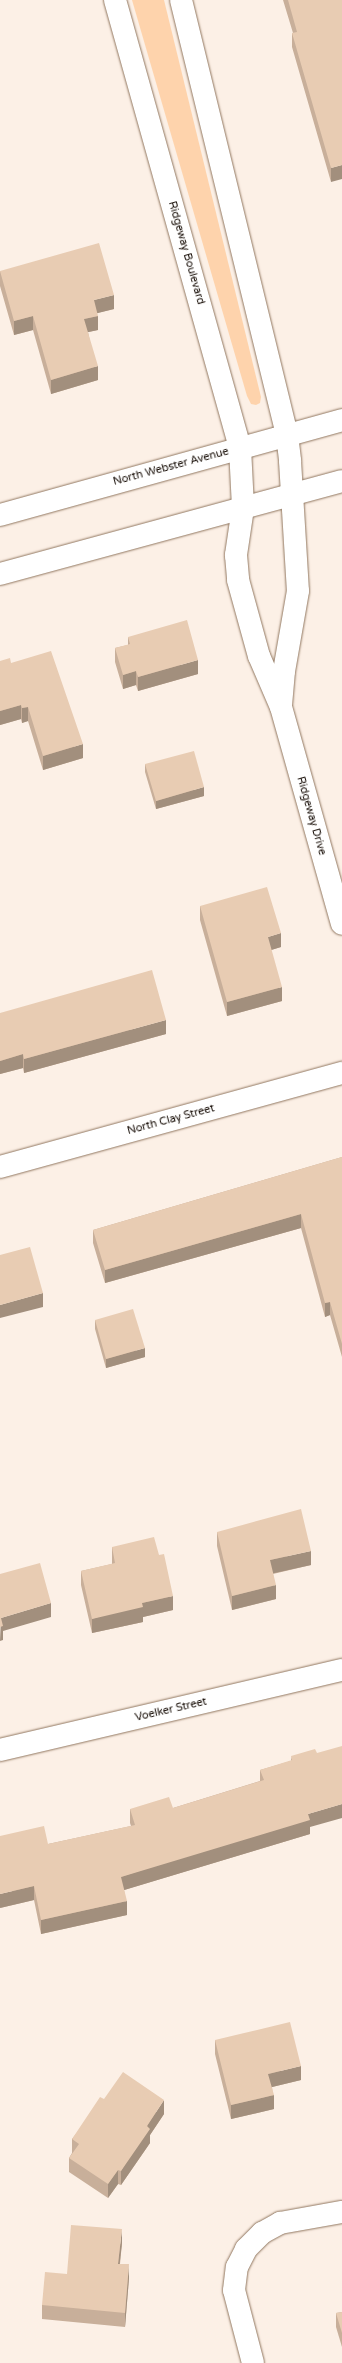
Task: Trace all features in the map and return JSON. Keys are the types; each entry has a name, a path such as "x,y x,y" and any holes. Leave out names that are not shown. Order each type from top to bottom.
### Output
{"street":[{"name":"Ridgeway Boulevard","path":"115,0 240,448 243,508"},
{"path":"181,0 286,435 293,494"},
{"name":"North Webster Avenue","path":"0,515 342,420"},
{"path":"0,574 342,481"},
{"name":"Ridgeway Drive","path":"281,707 284,671 298,591 293,494"},
{"name":"Ridgeway Drive","path":"243,508 236,555 238,580 259,656 281,707 342,924"},
{"name":"North Clay Street","path":"0,1167 342,1073"},
{"name":"Voelker Street","path":"0,1750 342,1670"},
{"path":"252,2363 234,2290 237,2267 246,2249 262,2233 280,2223 342,2212"}],"shaded area":[{"path":"132,0 164,0 261,397 260,403 256,405 251,404 247,396"}],"building":[{"path":"288,0 342,0 342,165 331,168 292,33 297,32"},
{"path":"99,243 114,295 94,300 98,316 84,319 98,366 51,380 33,316 14,321 0,271"},
{"path":"187,620 198,660 138,677 136,671 123,675 115,648 130,644 128,637"},
{"path":"51,651 83,744 43,756 28,707 22,708 21,705 0,711 0,661 10,658 11,663"},
{"path":"194,751 204,787 156,801 145,764"},
{"path":"267,887 281,933 268,937 282,987 227,1002 200,906"},
{"path":"152,970 166,1020 24,1059 23,1054 0,1061 0,1013"},
{"path":"342,1157 342,1344 330,1302 325,1303 301,1214 105,1270 93,1230"},
{"path":"30,1247 43,1293 0,1305 0,1255"},
{"path":"133,1309 145,1348 106,1359 95,1320"},
{"path":"301,1509 311,1551 270,1560 276,1585 232,1596 217,1532"},
{"path":"154,1537 159,1555 164,1554 173,1596 142,1603 143,1607 92,1619 81,1571 115,1563 112,1547"},
{"path":"40,1563 51,1603 1,1618 3,1626 0,1627 0,1574"},
{"path":"342,1746 342,1804 308,1814 310,1820 121,1877 127,1901 41,1920 34,1886 0,1894 0,1836 44,1826 48,1844 135,1825 130,1809 169,1797 173,1808 264,1780 260,1770 292,1760 291,1756 315,1749 317,1753"},
{"path":"290,2022 301,2066 268,2074 274,2095 231,2105 215,2040"},
{"path":"123,2072 164,2100 147,2126 150,2129 121,2171 118,2170 108,2184 69,2158 79,2144 72,2139 100,2097 104,2099"},
{"path":"71,2225 122,2229 118,2264 129,2264 125,2313 42,2305 45,2272 67,2274"},
{"path":"342,2312 342,2333 336,2313"}]}
